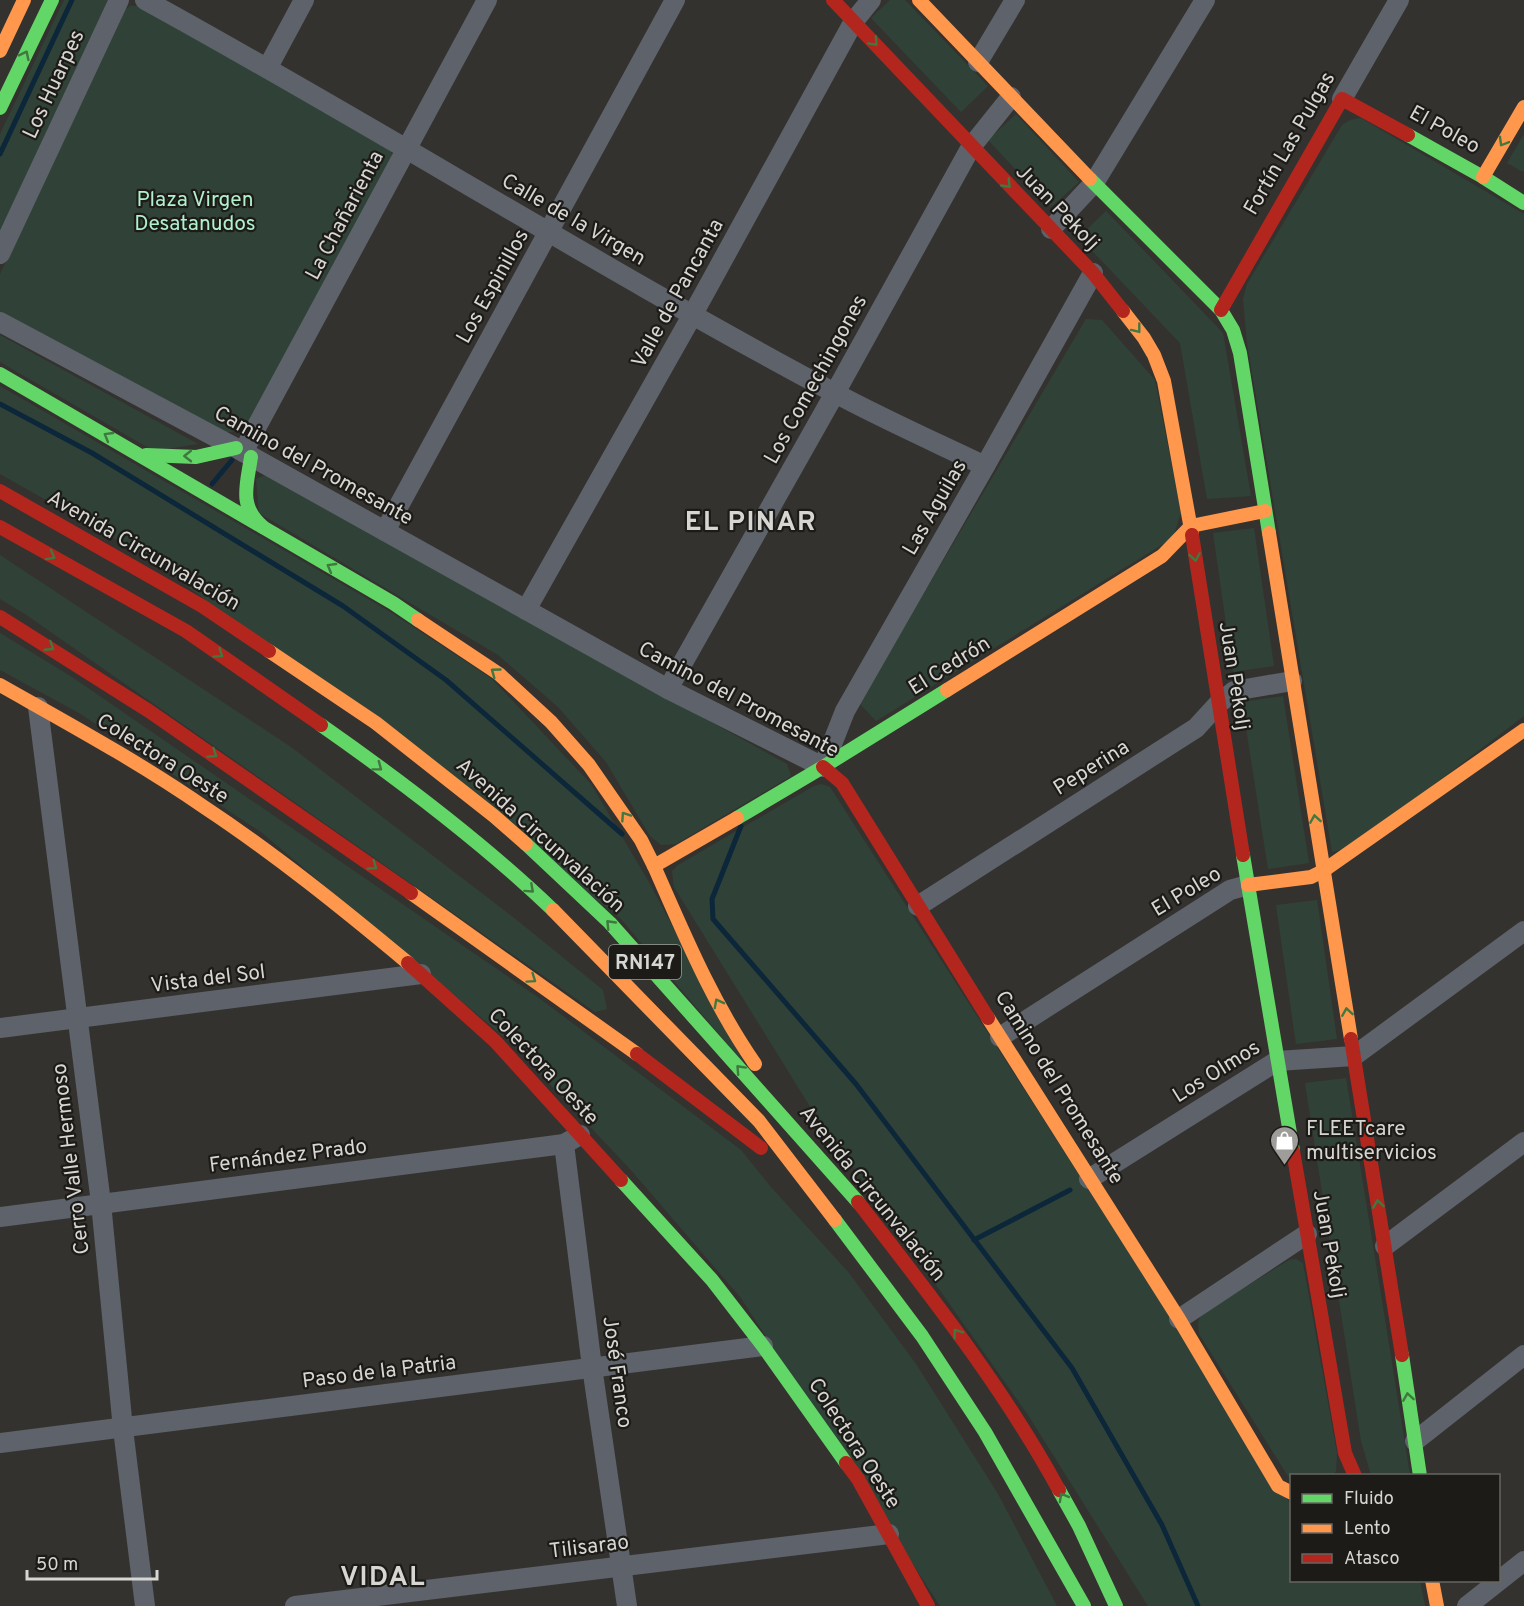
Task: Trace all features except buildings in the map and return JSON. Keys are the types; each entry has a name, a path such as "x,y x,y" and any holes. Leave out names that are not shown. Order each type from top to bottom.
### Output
{"main road":[{"path":"0,51 24,0"},
{"path":"0,108 52,0"},
{"name":"Juan Pekolj","path":"833,0 970,147 1093,273 1144,338 1164,381 1191,526 1277,1061 1345,1453 1354,1474"},
{"name":"Juan Pekolj","path":"920,0 1094,183 1221,310 1233,330 1240,353 1385,1246 1420,1474"},
{"name":"El Poleo","path":"1342,99 1523,199"},
{"name":"Fortín Las Pulgas","path":"1221,310 1342,99"},
{"path":"1483,177 1524,107"},
{"path":"0,374 393,603 499,674 551,722 590,765 641,840 698,966 740,1040 847,1188"},
{"path":"140,454 196,457 244,453 247,507 251,516 264,528"},
{"name":"Avenida Circunvalación","path":"0,491 212,613 376,723 494,816 565,879 609,923 847,1188 923,1285 995,1384 1121,1601"},
{"path":"1191,526 1265,511"},
{"name":"El Cedrón","path":"654,866 823,767 1162,556 1191,526"},
{"name":"Avenida Circunvalación","path":"0,527 186,631 347,743 438,812 529,887 586,942 759,1121 922,1336 985,1432 1084,1606"},
{"path":"0,617 46,644 240,773 608,1032 707,1105 816,1195"},
{"name":"Colectora Oeste","path":"0,685 127,757 205,807 290,868 421,974 495,1041 572,1139 712,1280 763,1346 858,1479 928,1606"},
{"name":"El Poleo","path":"1248,885 1311,876 1323,871 1522,736"},
{"name":"Camino del Promesante","path":"823,767 842,783 1179,1319 1278,1486 1290,1492"},
{"path":"1051,1547 1072,1606"},
{"path":"1433,1582 1437,1606"}],"street":[{"name":"Los Huarpes","path":"0,254 119,0"},
{"name":"Calle de la Virgen","path":"146,0 268,68 693,315 835,393 985,466"},
{"path":"268,68 304,0"},
{"name":"La Chañarienta","path":"244,453 487,0"},
{"name":"Los Espinillos","path":"385,531 675,0"},
{"name":"Valle de Pancanta","path":"526,610 693,315 854,21 871,0"},
{"path":"978,62 1015,0"},
{"path":"1051,229 1094,183 1205,0"},
{"name":"Fortín Las Pulgas","path":"1342,99 1399,0"},
{"name":"Los Comechingones","path":"668,689 835,393 970,147 1011,97"},
{"name":"Las Aguilas","path":"823,767 842,717 1093,273"},
{"name":"Camino del Promesante","path":"0,322 244,453 668,689 823,767"},
{"name":"Peperina","path":"918,906 1196,728 1218,704 1234,691 1292,681"},
{"name":"Cerro Valle Hermoso","path":"38,707 101,1203 123,1429 145,1606"},
{"name":"El Poleo","path":"1000,1037 1230,890 1248,885"},
{"path":"1354,1056 1524,931"},
{"name":"Vista del Sol","path":"0,1028 421,974"},
{"name":"Los Olmos","path":"1089,1179 1277,1061 1354,1056"},
{"name":"Fernández Prado","path":"0,1217 572,1139"},
{"name":"José Franco","path":"572,1139 592,1367 627,1606"},
{"path":"1385,1246 1524,1142"},
{"path":"1179,1319 1307,1234"},
{"name":"Paso de la Patria","path":"0,1443 763,1346"},
{"path":"1415,1441 1524,1355"},
{"name":"Tilisarao","path":"295,1606 889,1534"},
{"path":"1500,1580 1524,1561"},
{"path":"1467,1606 1497,1582"}],"green space":[{"path":"64,0 111,0 0,236 0,134"},
{"path":"890,0 905,0 988,86 961,112 871,18"},
{"name":"Plaza Virgen Desatanudos","path":"130,6 141,6 386,144 392,154 393,161 246,428 232,432 218,432 0,313 0,274 123,11"},
{"path":"1016,114 1079,182 1051,207 988,140"},
{"path":"1361,118 1524,214 1524,716 1352,847 1332,852 1247,343 1243,299 1247,284 1342,125 1350,120"},
{"path":"1524,134 1524,170 1523,172 1507,163"},
{"path":"1106,211 1223,333 1251,496 1207,499 1180,343 1079,237"},
{"path":"1086,319 1102,320 1155,380 1181,512 1173,538 876,721 859,703"},
{"path":"0,335 198,444 154,451 0,362"},
{"path":"0,386 392,613 491,678 591,784 650,884 746,1066 620,918 156,562 0,474"},
{"path":"270,476 787,764 791,776 676,844 661,845 650,836 606,762 558,707 498,655 259,513 256,479"},
{"path":"1254,528 1274,666 1233,672 1213,533"},
{"path":"0,555 291,747 518,921 603,990 607,1009 595,1012 25,614 0,599"},
{"path":"0,633 72,677 539,998 741,1150 770,1186 849,1273 916,1364 998,1494 1057,1606 940,1606 741,1298 630,1169 511,1043 261,832 79,713 0,670"},
{"path":"1283,696 1309,863 1268,869 1242,702"},
{"path":"821,784 830,787 1290,1503 1290,1582 1420,1582 1425,1606 1148,1606 1028,1415 809,1105 674,887 672,871 678,865"},
{"path":"1317,900 1337,1039 1296,1044 1276,905"},
{"path":"1346,1078 1410,1474 1371,1474 1361,1441 1305,1083"},
{"path":"1296,1259 1303,1263 1337,1453 1334,1474 1290,1474 1290,1479 1199,1334 1198,1323 1201,1314 1289,1260"}],"waterway":[{"path":"0,154 72,0"},
{"path":"0,404 92,453 343,606 446,680 622,834"},
{"path":"212,484 232,460"},
{"path":"741,826 712,899 713,919 856,1084 1072,1368 1162,1525 1198,1606"},
{"path":"974,1240 1070,1190"}],"traffic: fast":[{"path":"0,108 52,0"},
{"path":"1408,135 1524,203"},
{"path":"1090,179 1221,310 1233,330 1240,353 1269,533"},
{"path":"0,374 393,603 418,620"},
{"path":"146,455 196,457 236,448"},
{"path":"251,457 246,486 247,503 255,519 263,527"},
{"path":"737,818 947,690"},
{"path":"321,725 440,813 498,860 553,910"},
{"path":"526,844 610,923 858,1202"},
{"path":"1243,855 1293,1151"},
{"path":"621,1180 712,1280 763,1346 846,1463"},
{"path":"835,1220 922,1336 985,1432 1084,1606"},
{"path":"1402,1355 1420,1474"},
{"path":"1059,1490 1079,1526 1116,1606"}],"traffic: slow":[{"path":"0,51 24,0"},
{"path":"919,0 1090,179"},
{"path":"1483,177 1524,107"},
{"path":"1123,311 1154,355 1164,381 1192,535"},
{"path":"947,690 1162,556 1191,526 1265,511"},
{"path":"1269,533 1351,1039"},
{"path":"418,620 499,674 551,722 589,765 641,840 654,866 737,818"},
{"path":"269,651 376,723 526,844"},
{"path":"0,685 129,759 257,843 408,963"},
{"path":"1248,885 1311,877 1323,871 1524,730"},
{"path":"654,866 712,992 755,1064"},
{"path":"411,893 637,1054"},
{"path":"553,910 759,1121 835,1220"},
{"path":"988,1018 1179,1319 1278,1486 1290,1492"},
{"path":"1432,1582 1437,1606"}],"traffic: jam":[{"path":"833,0 1093,273 1123,311"},
{"path":"1221,310 1342,99 1408,135"},
{"path":"0,491 202,606 269,651"},
{"path":"0,527 186,631 321,725"},
{"path":"1192,535 1243,855"},
{"path":"0,617 149,711 411,893"},
{"path":"823,767 842,783 988,1018"},
{"path":"408,963 495,1041 621,1180"},
{"path":"1351,1039 1402,1355"},
{"path":"637,1054 761,1148"},
{"path":"1293,1151 1345,1453 1354,1474"},
{"path":"858,1202 990,1378 1059,1490"},
{"path":"846,1463 858,1479 928,1606"}],"place":[{"name":"FLEETcare multiservicios","path":"1285,1166"}],"district":[{"name":"EL PINAR","path":"751,521"},
{"name":"VIDAL","path":"383,1576"}]}
